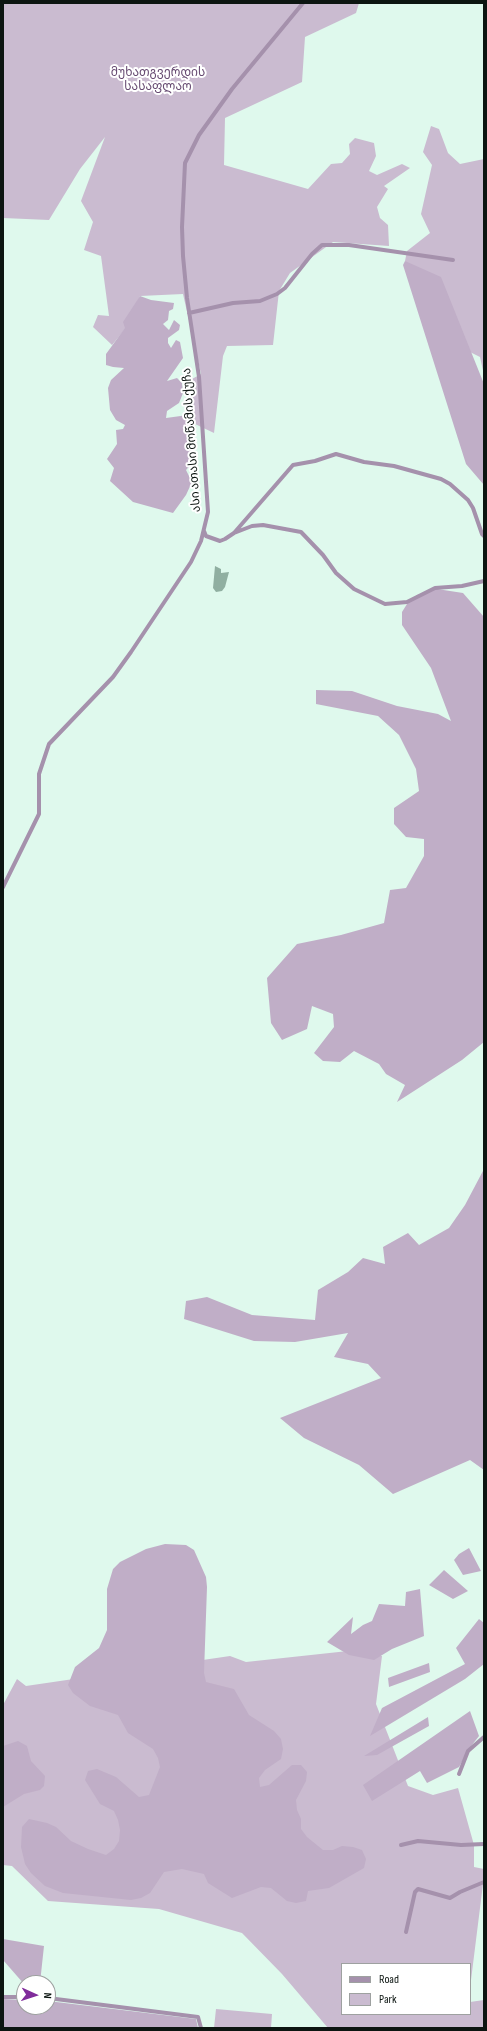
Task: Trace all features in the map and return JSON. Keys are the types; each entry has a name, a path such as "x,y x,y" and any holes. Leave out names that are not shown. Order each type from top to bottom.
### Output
{"street":[{"name":"ასი ათასი მოწამის ქუჩა","path":"3,887 39,814 39,774 49,744 113,677 191,562 204,531 208,512 205,449 199,377 189,314 182,227 185,163 199,135 232,89 303,3"},
{"path":"189,314 233,303 260,301 277,294 290,283 312,254 322,245 349,245 453,260"},
{"path":"234,533 293,465 315,461 336,454 364,462 394,466 441,479 450,484 468,500 473,508 484,536"},
{"path":"204,531 206,536 220,541 234,533 252,526 263,525 301,532 323,555 336,573 354,589 386,604 407,602 435,588 462,586 484,581"},
{"path":"459,1774 468,1751 484,1737"},
{"path":"401,1845 418,1841 461,1845 484,1844"},
{"path":"406,1932 415,1892 418,1889 450,1898 484,1882"},
{"path":"3,1997 16,1997"},
{"path":"56,1999 198,2017 201,2028"}],"green space":[{"name":"მუხათგვერდის სასაფლაო","path":"3,3 359,3 356,13 305,37 302,82 225,118 224,165 308,189 331,164 342,163 350,154 349,144 355,138 374,143 376,156 369,171 377,175 402,164 410,168 384,186 388,189 377,207 380,218 388,225 389,246 333,242 290,273 279,291 273,345 227,346 223,356 214,433 193,423 192,379 201,374 183,294 140,296 126,328 112,345 93,327 98,315 109,316 101,256 84,250 93,222 81,201 105,137 80,169 49,220 3,218"},
{"path":"431,126 439,129 448,153 460,164 484,159 484,375 480,357 470,352 405,261 407,251 430,233 421,214 432,165 423,152"},
{"path":"348,1651 382,1656 376,1704 408,1786 433,1795 458,1788 474,1845 474,1867 484,1869 484,1876 471,1980 471,1963 341,1963 341,2015 471,2015 471,2002 484,2000 484,2028 328,2028 282,1974 242,1933 159,1909 48,1901 12,1866 3,1865 3,1705 17,1679 26,1686 230,1656 246,1662"},
{"path":"216,2009 272,2014 271,2028 214,2028"}],"shaded area":[{"path":"405,261 441,277 484,384 484,485 466,464 403,265"},
{"path":"140,296 151,300 174,303 173,309 169,311 168,320 163,324 169,330 174,320 180,325 179,330 168,338 168,343 171,348 176,340 180,342 183,358 167,381 177,378 182,383 183,393 179,403 167,411 166,418 188,415 192,395 194,417 194,461 186,470 192,482 186,495 173,513 133,502 110,481 114,468 107,459 117,444 116,430 123,429 125,425 116,420 110,410 108,388 111,380 124,368 106,365 106,354 125,328 123,322"},
{"path":"215,566 221,569 221,573 229,572 225,587 222,591 216,592 213,588"},
{"path":"437,589 463,593 484,617 484,1042 462,1060 397,1102 405,1085 386,1074 379,1064 354,1051 340,1062 323,1061 314,1053 334,1027 333,1014 312,1006 307,1029 282,1040 271,1023 267,978 297,944 341,935 384,923 390,890 406,888 424,856 424,839 406,837 394,824 394,808 419,791 416,769 399,735 378,716 316,704 316,690 352,691 397,706 438,714 451,721 431,668 402,625 402,612 407,604 417,595"},
{"path":"484,1169 484,1470 470,1460 393,1494 359,1465 304,1438 280,1418 381,1378 368,1364 334,1357 348,1333 295,1342 254,1341 184,1319 186,1301 207,1297 252,1315 315,1320 318,1290 348,1272 363,1258 385,1264 383,1247 408,1233 419,1245 449,1228 465,1205"},
{"path":"165,1544 186,1545 194,1550 206,1577 207,1587 204,1673 206,1682 234,1689 249,1715 274,1731 281,1739 283,1749 281,1759 265,1770 259,1778 260,1787 269,1785 292,1765 301,1765 307,1772 306,1781 296,1800 297,1810 301,1819 301,1829 307,1837 323,1850 333,1850 342,1846 353,1847 362,1850 366,1859 364,1868 329,1888 308,1891 306,1901 296,1903 287,1901 271,1888 261,1887 232,1898 208,1883 204,1874 182,1869 164,1872 150,1893 141,1898 131,1900 63,1893 45,1886 31,1873 25,1864 21,1847 22,1827 29,1819 47,1823 56,1827 71,1841 88,1849 106,1855 114,1849 119,1841 120,1830 118,1820 114,1811 100,1804 85,1780 88,1771 97,1769 116,1777 139,1797 149,1795 160,1767 158,1758 153,1749 128,1733 118,1715 90,1706 73,1693 68,1685 75,1667 99,1648 107,1630 107,1589 113,1569 120,1562 146,1549"},
{"path":"469,1548 481,1571 463,1575 454,1560 459,1554"},
{"path":"444,1570 468,1591 453,1599 429,1585"},
{"path":"420,1589 424,1636 392,1649 374,1660 349,1655 327,1642 353,1617 351,1634 363,1625 372,1621 379,1604 405,1606 406,1592"},
{"path":"479,1619 484,1623 484,1664 465,1679 370,1736 382,1708 465,1664 456,1648"},
{"path":"429,1663 430,1672 389,1687 388,1678"},
{"path":"470,1711 479,1736 459,1767 427,1783 420,1771 372,1801 363,1785"},
{"path":"428,1717 429,1726 377,1755 364,1756"},
{"path":"18,1741 27,1746 31,1761 45,1776 44,1786 40,1790 24,1794 3,1807 3,1746"},
{"path":"3,1939 44,1946 41,1975 16,1975 3,1960"},
{"path":"3,1999 16,2000 16,2015 56,2015 56,2002 196,2019 198,2028 3,2028"}]}
